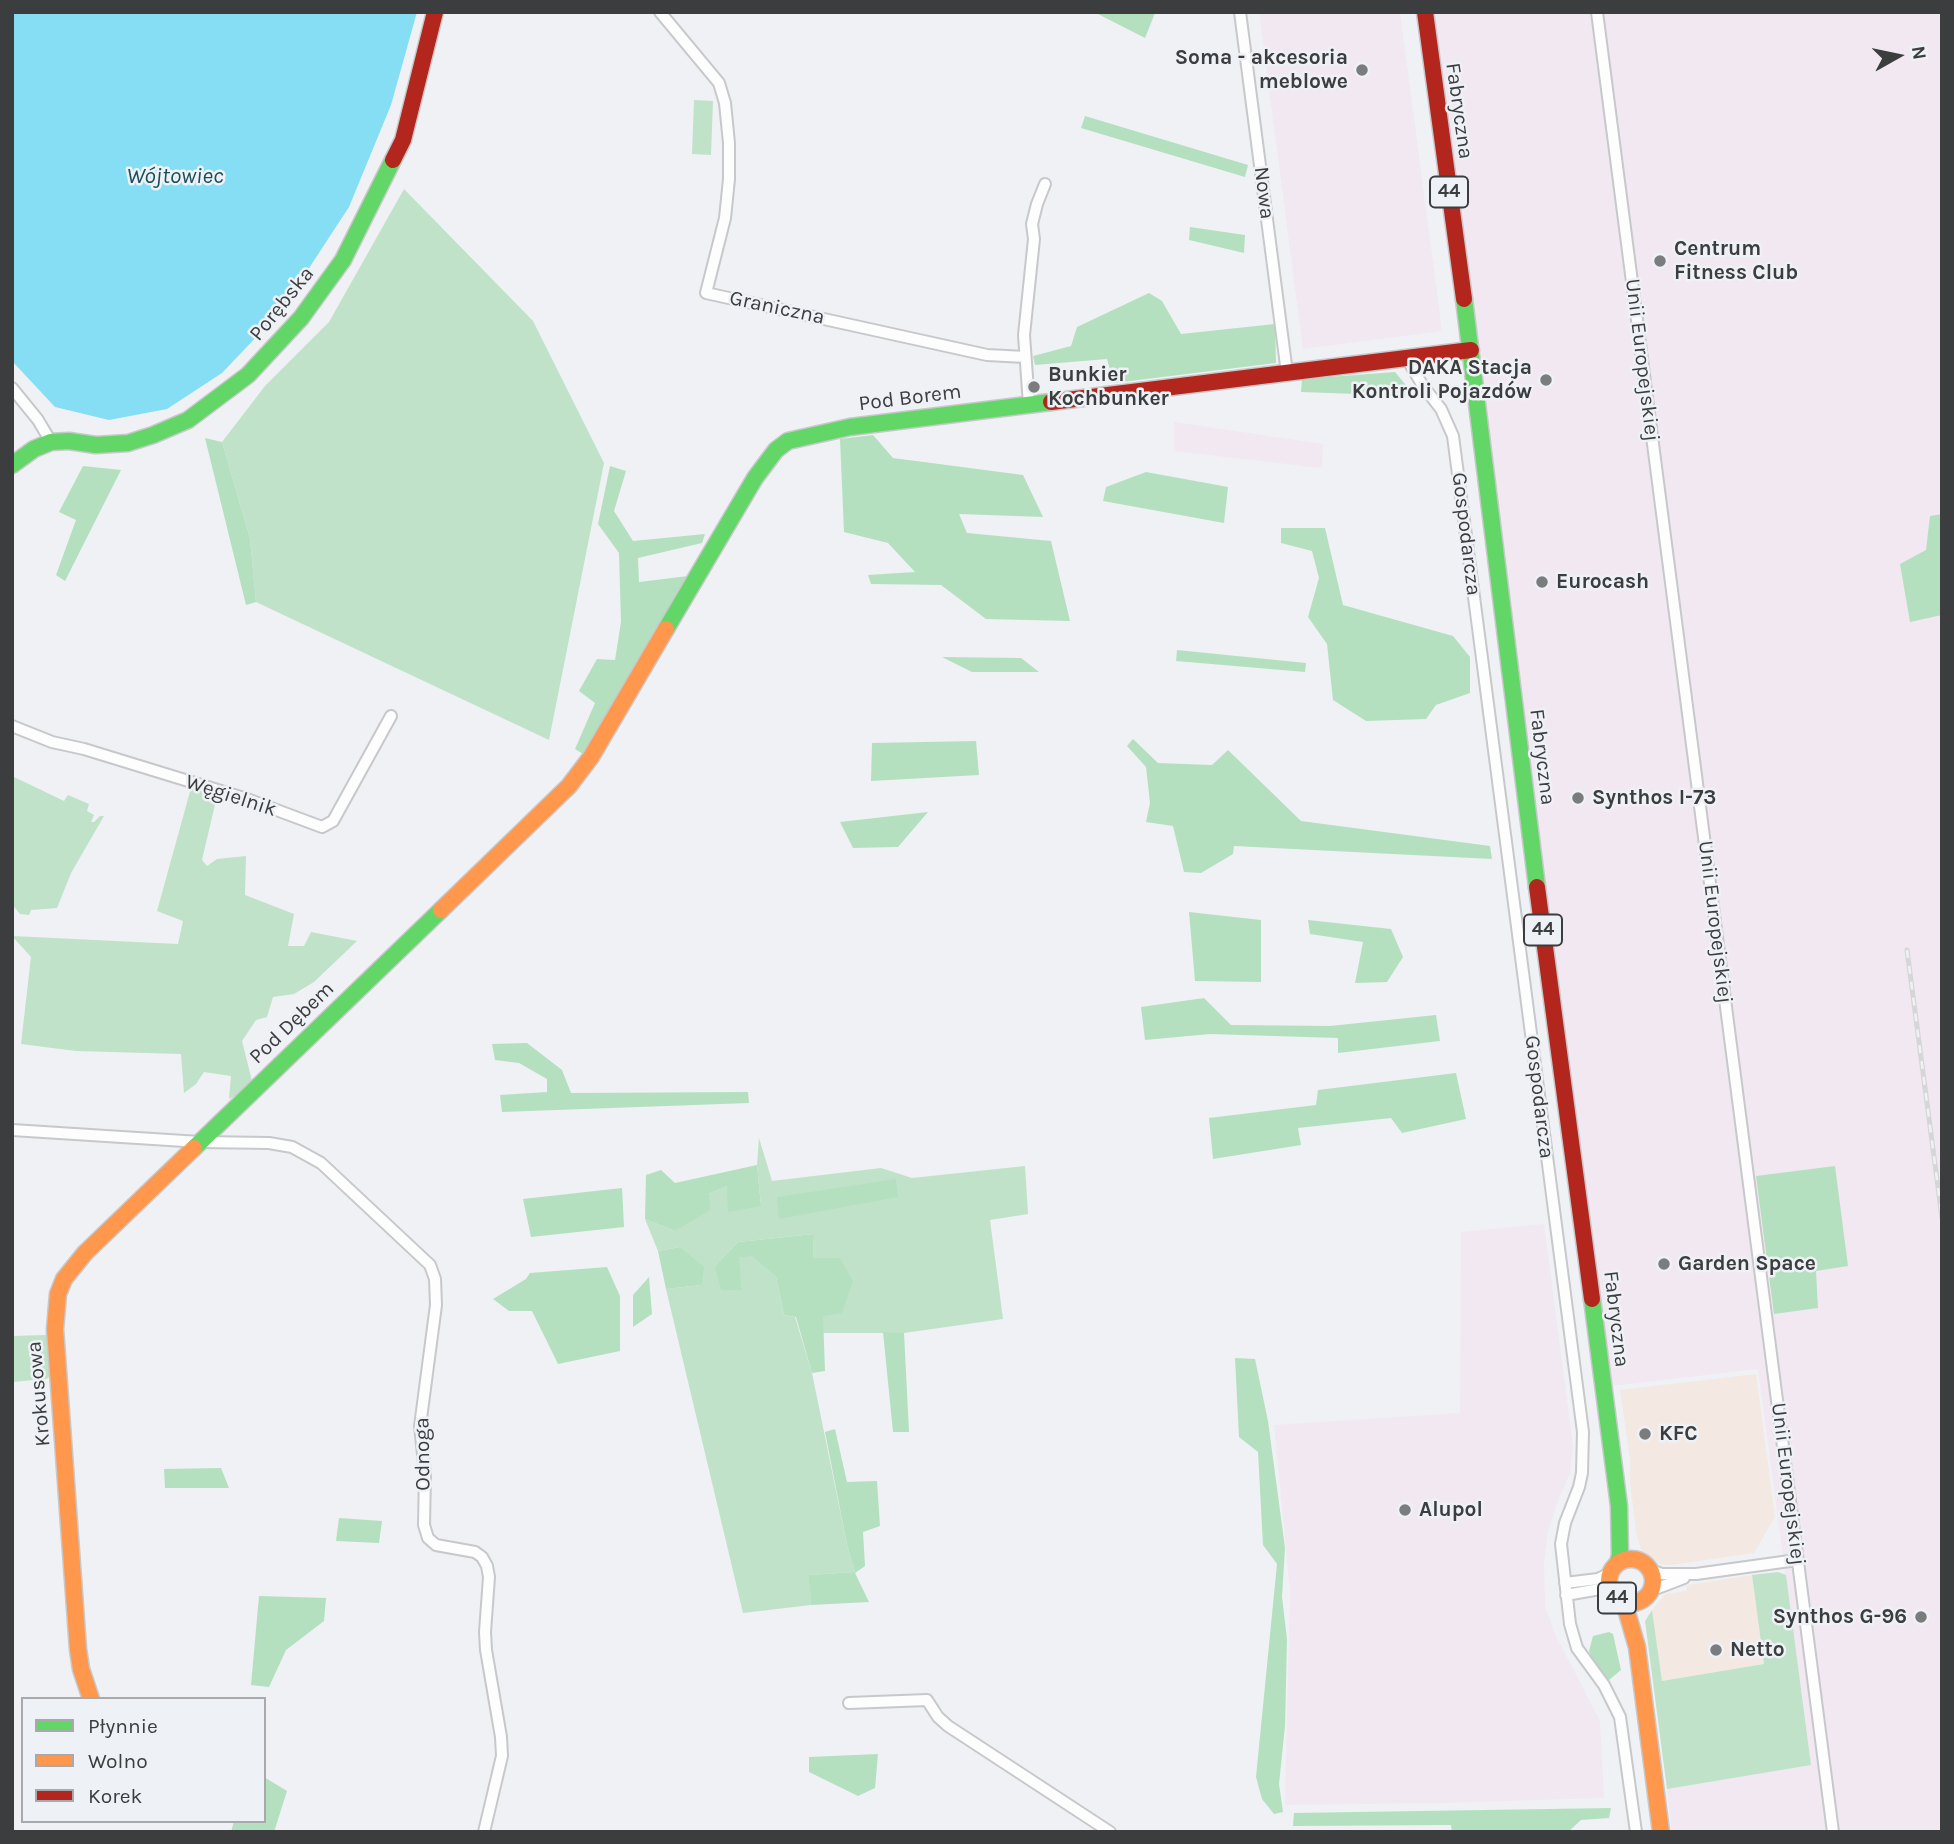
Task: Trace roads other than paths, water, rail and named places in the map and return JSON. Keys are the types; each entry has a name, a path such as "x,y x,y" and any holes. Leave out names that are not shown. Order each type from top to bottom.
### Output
{"street":[{"name":"Porębska","path":"12,465 18,458 51,442 69,441 96,445 128,443 188,420 248,376 301,318 343,261 403,140 435,12"},
{"name":"Graniczna","path":"660,12 719,83 724,103 729,143 727,205 706,293 987,355 1025,357"},
{"name":"Nowa","path":"1240,12 1287,373"},
{"name":"Fabryczna","path":"1425,12 1619,1506 1628,1544 1635,1559"},
{"name":"Unii Europejskiej","path":"1597,12 1833,1832"},
{"path":"1030,405 1025,323 1034,239 1032,224 1045,184"},
{"name":"Pod Borem","path":"550,803 569,786 591,757 755,478 776,450 788,441 850,427 1471,350"},
{"name":"Gospodarcza","path":"1407,359 1441,409 1453,436 1583,1432 1582,1473 1561,1544 1565,1589 1570,1625 1577,1648 1604,1685 1620,1717 1636,1832"},
{"path":"12,388 38,420 51,442"},
{"name":"Węgielnik","path":"12,726 52,741 247,799 323,827 333,821 391,716"},
{"name":"Pod Dębem","path":"200,1142 550,803"},
{"path":"12,1130 200,1142"},
{"name":"Krokusowa","path":"90,1697 78,1649 55,1329 58,1294 64,1279 85,1253 200,1142"},
{"name":"Odnoga","path":"200,1142 269,1143 292,1147 308,1154 430,1265 435,1279 436,1305 420,1426 425,1473 424,1525 428,1538 436,1545 475,1552 487,1566 489,1577 486,1650 502,1756 484,1832"},
{"name":"Fabryczna","path":"1614,1568 1620,1555 1619,1506"},
{"name":"44","path":"1627,1559 1645,1563 1653,1581 1632,1597 1609,1584 1614,1568 1627,1559"},
{"path":"1650,1570 1662,1574 1696,1574 1797,1560"},
{"path":"1565,1589 1598,1579 1614,1568"},
{"path":"1565,1589 1600,1589 1632,1597 1696,1574"},
{"name":"44","path":"1632,1597 1661,1832"},
{"path":"849,1703 927,1700 938,1717 948,1726 1110,1832"}],"water":[{"name":"Wójtowiec","path":"12,12 417,12 391,105 349,207 281,311 222,373 167,409 109,420 55,407 12,361"}],"railway":[{"path":"1907,950 1942,1218"}],"place":[{"name":"Soma - akcesoria meblowe","path":"1362,70"},
{"name":"Centrum Fitness Club","path":"1660,261"},
{"name":"DAKA Stacja Kontroli Pojazdów","path":"1546,380"},
{"name":"Bunkier Kochbunker","path":"1034,387"},
{"name":"Eurocash","path":"1542,582"},
{"name":"Synthos I-73","path":"1578,798"},
{"name":"Garden Space","path":"1664,1264"},
{"name":"KFC","path":"1645,1434"},
{"name":"Alupol","path":"1405,1510"},
{"name":"Synthos G-96","path":"1921,1617"},
{"name":"Netto","path":"1716,1650"}]}
